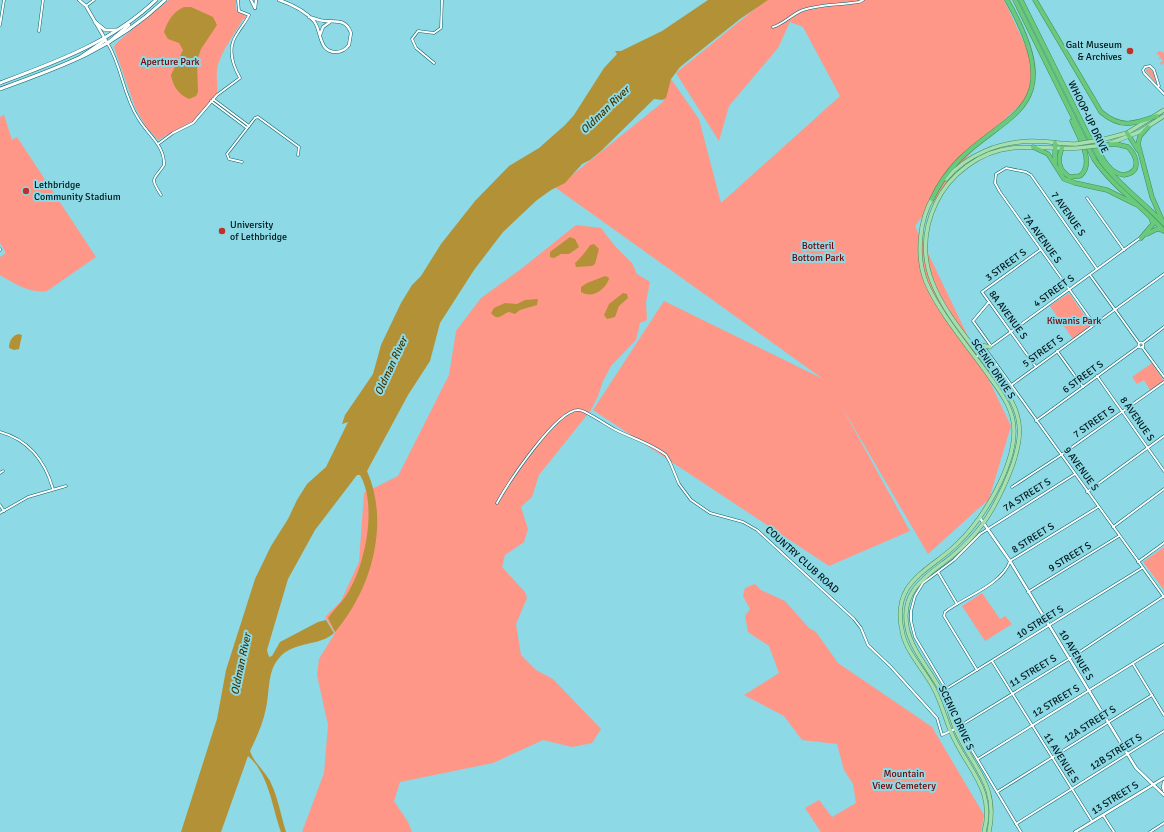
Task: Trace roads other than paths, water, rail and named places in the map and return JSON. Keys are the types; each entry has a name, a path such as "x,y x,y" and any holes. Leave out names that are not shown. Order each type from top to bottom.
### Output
{"highway":[{"path":"932,200 938,186 952,169 978,143 1016,115 1030,94 1034,70 1032,58 1020,24 1007,0"},
{"name":"WHOOP-UP DRIVE","path":"1015,0 1099,166 1110,180 1144,209 1164,232"},
{"name":"WHOOP-UP DRIVE","path":"1021,0 1095,150 1105,167 1164,224"},
{"path":"1035,0 1101,112 1111,120 1122,124 1137,122 1157,116"},
{"path":"1061,93 1087,157 1086,168 1080,176 1070,177 1062,171 1058,157 1062,148"},
{"path":"1075,108 1110,167 1122,175 1134,171 1136,168 1136,159 1128,147 1116,144 1104,145"},
{"path":"1148,127 1139,140 1152,197 1164,224"},
{"path":"1127,133 1142,157"},
{"path":"1055,146 1056,169"},
{"path":"1032,147 1048,154 1060,176 1068,182 1114,192 1144,209"},
{"path":"1141,238 1153,224 1150,216"},
{"path":"1141,238 1157,229 1164,232"}],"main road":[{"path":"108,44 112,38 156,0"},
{"path":"0,89 79,58 108,44 136,25 165,0"},
{"path":"79,58 139,15"},
{"path":"94,22 108,31 121,28"},
{"path":"0,83 82,51 105,39"},
{"name":"SCENIC DRIVE S","path":"989,832 992,807 987,787 957,728 942,692 912,643 907,627 906,611 910,596 922,578 959,550 983,523 996,503 1019,443 1019,419 1014,404 971,342 942,304 929,277 926,259 926,239 931,214 946,186 954,177 972,163 994,152 1009,148 1055,146 1102,140 1127,133 1157,116 1164,110"},
{"name":"SCENIC DRIVE S","path":"984,832 988,816 984,790 950,731 939,698 903,636 900,610 905,594 917,575 958,544 980,518 989,504 1000,482 1010,455 1014,431 1013,419 1006,399 939,306 926,281 921,258 921,242 925,218 932,200 944,182 956,169 982,151 1010,143 1033,141 1062,148 1104,145 1130,137 1164,116"},
{"path":"971,342 991,346"}],"street":[{"path":"0,24 4,0"},
{"path":"39,31 43,0"},
{"path":"79,0 86,6 119,66 133,110 162,151 164,163 153,178 153,181 161,195"},
{"path":"86,6 94,0"},
{"path":"158,144 173,133 193,123 212,100 240,78 233,63 231,46 249,15 239,11 238,0"},
{"path":"251,0 255,8 256,0"},
{"path":"279,0 309,17 319,20 342,22 348,26 352,37 349,45 342,51 333,52 326,49 320,39 316,25 309,17"},
{"path":"434,63 416,48 412,40 418,31 434,33 441,28 442,0"},
{"path":"773,27 804,9 859,2 863,0"},
{"path":"320,39 323,27 332,21"},
{"path":"1158,86 1154,70 1150,66 1145,66 1143,70 1144,73 1164,94"},
{"path":"212,100 248,127"},
{"path":"242,162 229,160 227,154 255,118 260,118 299,147 298,155"},
{"name":"7 AVENUE S","path":"995,180 996,174 1005,168 1023,171 1033,178 1098,270"},
{"name":"7A AVENUE S","path":"995,180 999,191 1009,208 1094,324"},
{"path":"1087,198 1124,250"},
{"name":"4 STREET S","path":"976,357 1141,238"},
{"name":"3 STREET S","path":"982,292 1040,250"},
{"name":"5 STREET S","path":"1010,386 1164,274"},
{"path":"1090,275 1139,343 1139,346 1142,347 1164,377"},
{"name":"8A AVENUE S","path":"982,292 1036,367"},
{"path":"989,302 974,321 991,346"},
{"path":"1139,343 1143,343 1164,327"},
{"path":"1142,347 1143,343"},
{"name":"6 STREET S","path":"1036,421 1139,346"},
{"name":"9 AVENUE S","path":"986,350 1010,386 1164,597"},
{"path":"1057,351 1083,387"},
{"name":"8 AVENUE S","path":"1098,376 1164,471"},
{"name":"7 STREET S","path":"1012,487 1061,455 1164,382"},
{"name":"COUNTRY CLUB ROAD","path":"497,503 516,472 547,432 569,413 575,410 583,411 607,426 666,455 681,488 687,496 699,506 714,514 750,526 767,539 854,619 861,628 868,645 891,667 937,718 942,735 950,731"},
{"path":"0,432 22,441 37,454 48,472 53,489"},
{"path":"1087,492 1164,436"},
{"name":"7A STREET S","path":"988,529 1075,474"},
{"path":"0,513 28,497 66,486"},
{"path":"1113,527 1164,489"},
{"path":"0,505 4,511"},
{"name":"8 STREET S","path":"977,670 944,616 946,611 997,580 1008,567 1010,561 1098,507"},
{"name":"10 AVENUE S","path":"980,518 1010,561 1068,659 1136,768 1164,795"},
{"name":"SCENIC DRIVE S","path":"988,529 980,534 954,560 926,580 918,589 913,602 911,621 915,637 946,689 957,728 1021,832"},
{"name":"9 STREET S","path":"1028,592 1120,536"},
{"path":"1138,562 1164,543"},
{"name":"10 STREET S","path":"946,689 1142,568"},
{"path":"938,572 957,604"},
{"name":"11 STREET S","path":"950,731 1068,659 1164,597"},
{"name":"12 STREET S","path":"977,759 1164,644"},
{"name":"11 AVENUE S","path":"992,661 1092,821"},
{"path":"1133,664 1164,714"},
{"name":"12A STREET S","path":"997,792 1152,695"},
{"name":"12B STREET S","path":"1016,824 1164,731"},
{"name":"13 STREET S","path":"1075,832 1164,778"},
{"path":"1164,782 1164,791"},
{"path":"1103,815 1114,832"},
{"path":"1150,832 1164,823"}],"water":[{"name":"Oldman River","path":"708,0 768,0 740,19 680,67 671,79 666,98 662,100 654,99 601,151 590,160 582,164 565,183 551,190 537,200 503,232 474,270 440,323 430,361 408,395 367,471 374,491 377,512 377,533 374,555 359,596 348,615 335,632 328,618 350,589 356,577 365,548 369,516 368,501 365,487 360,475 357,475 315,530 288,579 267,650 269,657 272,656 280,642 318,622 326,620 334,633 322,640 292,649 285,653 275,663 272,669 263,719 250,751 273,787 286,832 281,832 269,791 261,772 248,756 221,832 181,832 217,719 226,670 255,579 271,546 307,484 326,467 348,422 342,424 345,415 373,374 381,345 401,303 412,285 421,276 441,244 475,201 509,166 539,148 574,115 604,68 617,54 615,51 621,51 662,31"},
{"path":"184,7 191,7 213,17 217,25 201,49 197,61 198,92 196,96 189,99 182,95 177,89 173,83 171,75 183,50 179,43 168,39 164,32 171,17"},
{"path":"570,237 575,239 579,247 569,254 561,254 554,258 550,257 550,252"},
{"path":"594,244 599,249 595,264 592,266 576,267 575,263 590,245"},
{"path":"605,276 609,279 604,287 598,292 594,294 585,294 581,292 581,287 587,283"},
{"path":"623,293 627,294 628,298 619,306 615,317 607,319 604,315 609,304"},
{"path":"538,299 537,305 520,310 515,314 509,312 500,317 496,317 491,313 494,308 505,303 517,304 525,300"},
{"path":"18,334 22,335 19,349 14,350 9,348 11,339"}],"place":[{"name":"Galt Museum & Archives","path":"1130,51"},
{"name":"Lethbridge Community Stadium","path":"26,191"},
{"name":"University of Lethbridge","path":"222,231"}],"park label":[{"name":"Aperture Park","path":"170,62"},
{"name":"Botteril Bottom Park","path":"818,252"},
{"name":"Kiwanis Park","path":"1074,321"},
{"name":"Mountain View Cemetery","path":"904,780"}]}
